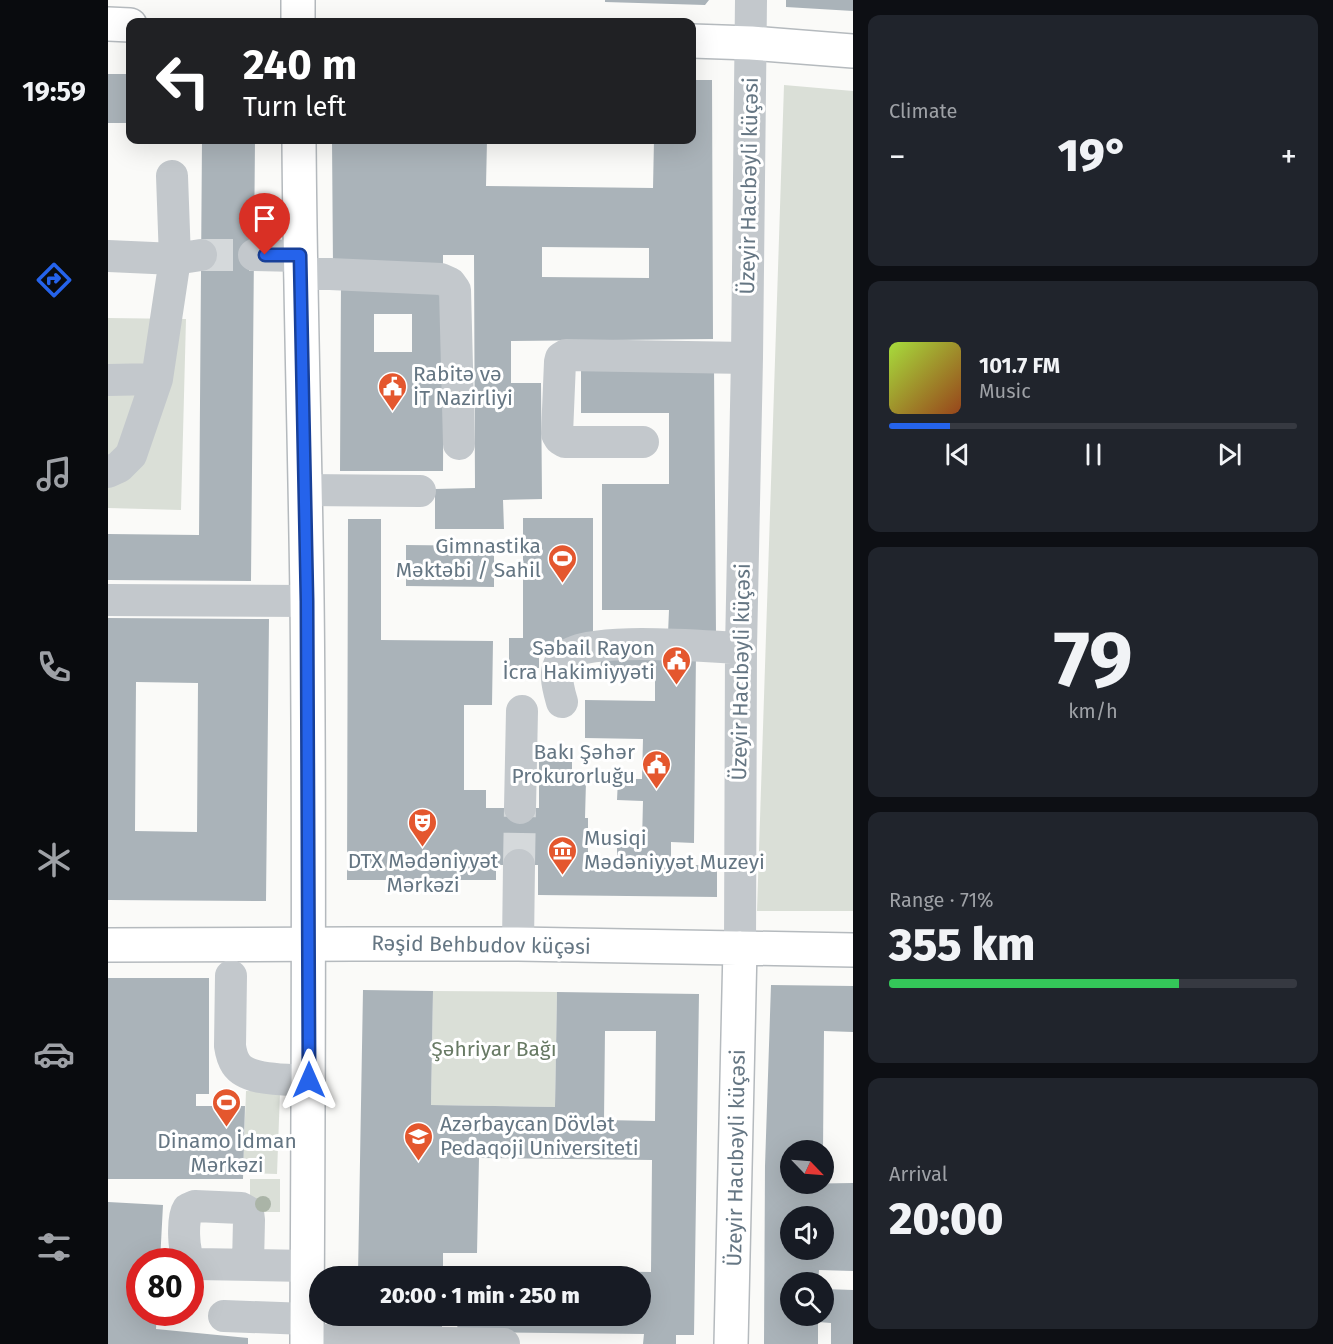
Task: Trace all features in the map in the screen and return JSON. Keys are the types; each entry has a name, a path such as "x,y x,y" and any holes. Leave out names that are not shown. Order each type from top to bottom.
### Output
{"main road":[{"path":"298,0 298,18"},
{"path":"108,24 126,25"},
{"path":"696,41 853,51"},
{"path":"299,144 307,601 309,1080 307,1334"},
{"name":"Rəşid Behbudov küçəsi","path":"108,945 518,944 853,950"},
{"name":"Üzeyir Hacıbəyli küçəsi","path":"731,1344 740,948"}],"street":[{"name":"Üzeyir Hacıbəyli küçəsi","path":"740,948 741,648 751,0"},
{"path":"108,472 119,467 131,455 157,379 188,257 171,176"},
{"path":"254,255 330,274 441,279 450,283 455,290 459,444"},
{"path":"108,256 188,257"},
{"path":"643,442 565,442 560,439 556,434 561,358 566,355 747,358"},
{"path":"108,380 157,379"},
{"path":"305,490 420,491"},
{"path":"108,600 307,601"},
{"path":"562,702 556,683 559,664 565,656 580,648 613,644 741,648"},
{"path":"520,808 522,711"},
{"path":"518,944 519,865"},
{"path":"231,976 230,1046 237,1066 258,1076 309,1080"},
{"path":"185,1248 185,1215 192,1207 246,1210 249,1215 248,1264"},
{"path":"204,1263 307,1266"},
{"path":"224,1316 342,1341 504,1344"}],"green space":[{"path":"784,85 853,91 853,911 757,911"},
{"path":"108,318 186,319 181,510 108,508"},
{"name":"Şəhriyar Bağı","path":"433,991 557,992 555,1107 431,1105"},
{"path":"246,1091 280,1092 277,1174 243,1173"},
{"path":"250,1179 280,1179 280,1212 250,1212"}],"building":[{"path":"605,0 709,0 705,5 605,2"},
{"path":"786,0 853,0 853,11 786,7"},
{"path":"108,74 126,74 126,123 108,123"},
{"path":"696,80 712,80 713,339 511,341 511,383 541,383 542,499 503,500 504,529 435,529 435,489 475,488 474,255 443,255 443,265 333,267 332,144 487,144 486,186 653,188 654,144 696,144","holes":["542,247 649,248 649,278 542,277"]},
{"path":"202,144 255,144 251,581 108,580 108,534 199,535"},
{"name":"Rabitə və İT Nazirliyi","path":"341,280 444,280 443,471 340,471","holes":["374,314 412,314 412,352 374,352"]},
{"path":"714,366 716,634 668,634 669,610 602,610 602,484 669,484 669,413 581,413 581,367"},
{"path":"523,518 593,518 593,644 539,644 539,668 509,668 509,638 523,638"},
{"path":"348,519 381,519 381,640 493,641 492,705 464,705 464,790 486,790 486,808 539,808 539,760 572,760 572,781 586,781 585,818 588,818 588,860 617,860 617,842 642,842 643,801 617,800 618,779 642,779 643,739 585,738 585,700 655,701 655,672 600,671 602,650 696,652 694,843 671,842 671,865 717,865 717,897 538,895 538,865 496,865 496,880 347,880"},
{"path":"406,545 494,546 494,587 406,586"},
{"path":"108,618 269,619 266,901 108,900","holes":["136,682 198,683 197,832 135,831"]},
{"path":"108,978 209,978 209,1094 196,1094 196,1106 245,1106 243,1179 108,1179"},
{"path":"771,985 853,986 853,1032 824,1031 823,1140 780,1140 780,1194 834,1194 834,1183 853,1183 853,1271 780,1272 780,1326 818,1326 818,1344 764,1344 765,1166"},
{"name":"Azərbaycan Dövlət Pedaqoji Universiteti","path":"363,990 433,991 431,1105 555,1107 557,992 699,994 694,1335 676,1335 676,1344 643,1344 644,1334 457,1332 457,1326 651,1326 652,1160 479,1158 477,1253 443,1253 443,1266 358,1266","holes":["605,1031 656,1031 655,1121 604,1120"]},
{"path":"108,1202 163,1205 161,1248 126,1248 126,1326 156,1326 156,1329 248,1338 248,1344 108,1344"},
{"path":"834,1289 853,1290 853,1344 831,1344 831,1326 834,1326"},
{"path":"357,1326 442,1326 442,1334 357,1333"}],"tunnel":[{"path":"201,255 254,255"},
{"path":"519,865 520,808"}],"place":[{"name":"Rabitə və İT Nazirliyi","path":"392,412"},
{"name":"Gimnastika Məktəbi / Sahil","path":"562,584"},
{"name":"Səbail Rayon İcra Hakimiyyəti","path":"676,686"},
{"name":"Bakı Şəhər Prokurorluğu","path":"656,790"},
{"name":"DTX Mədəniyyət Mərkəzi","path":"423,848"},
{"name":"Musiqi Mədəniyyət Muzeyi","path":"563,876"},
{"name":"Dinamo İdman Mərkəzi","path":"227,1128"},
{"name":"Azərbaycan Dövlət Pedaqoji Universiteti","path":"419,1162"}],"route":[{"path":"265,255 300,255 307,601 309,1080"}]}
